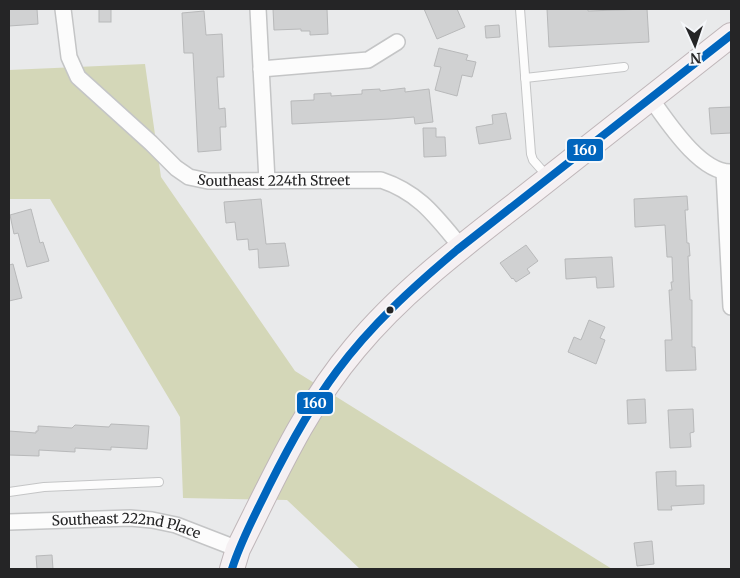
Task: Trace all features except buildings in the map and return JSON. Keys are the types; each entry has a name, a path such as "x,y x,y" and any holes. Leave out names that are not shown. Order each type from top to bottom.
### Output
{"main road":[{"path":"235,559 299,428 334,374 386,314 462,248 731,35"}],"street":[{"name":"Southeast 224th Street","path":"63,9 69,56 78,77 176,168 189,177 208,181 358,178 381,180 410,193 426,205 462,248"},
{"path":"258,9 267,181"},
{"path":"261,69 368,60 397,42"},
{"path":"650,99 683,143 704,161 728,172 731,307"},
{"name":"Southeast 222nd Place","path":"9,522 130,518 152,520 176,525 235,559"}],"lane":[{"path":"520,9 531,154 533,160 549,178"},
{"path":"525,78 624,67"},
{"path":"9,492 44,487 159,482"}],"green space":[{"path":"145,64 161,177 295,371 612,569 360,569 287,500 183,498 180,417 50,199 9,199 9,70"}],"transit line":[{"name":"160","path":"232,569 249,527 300,427 337,371 378,322 457,250 731,35"}]}
